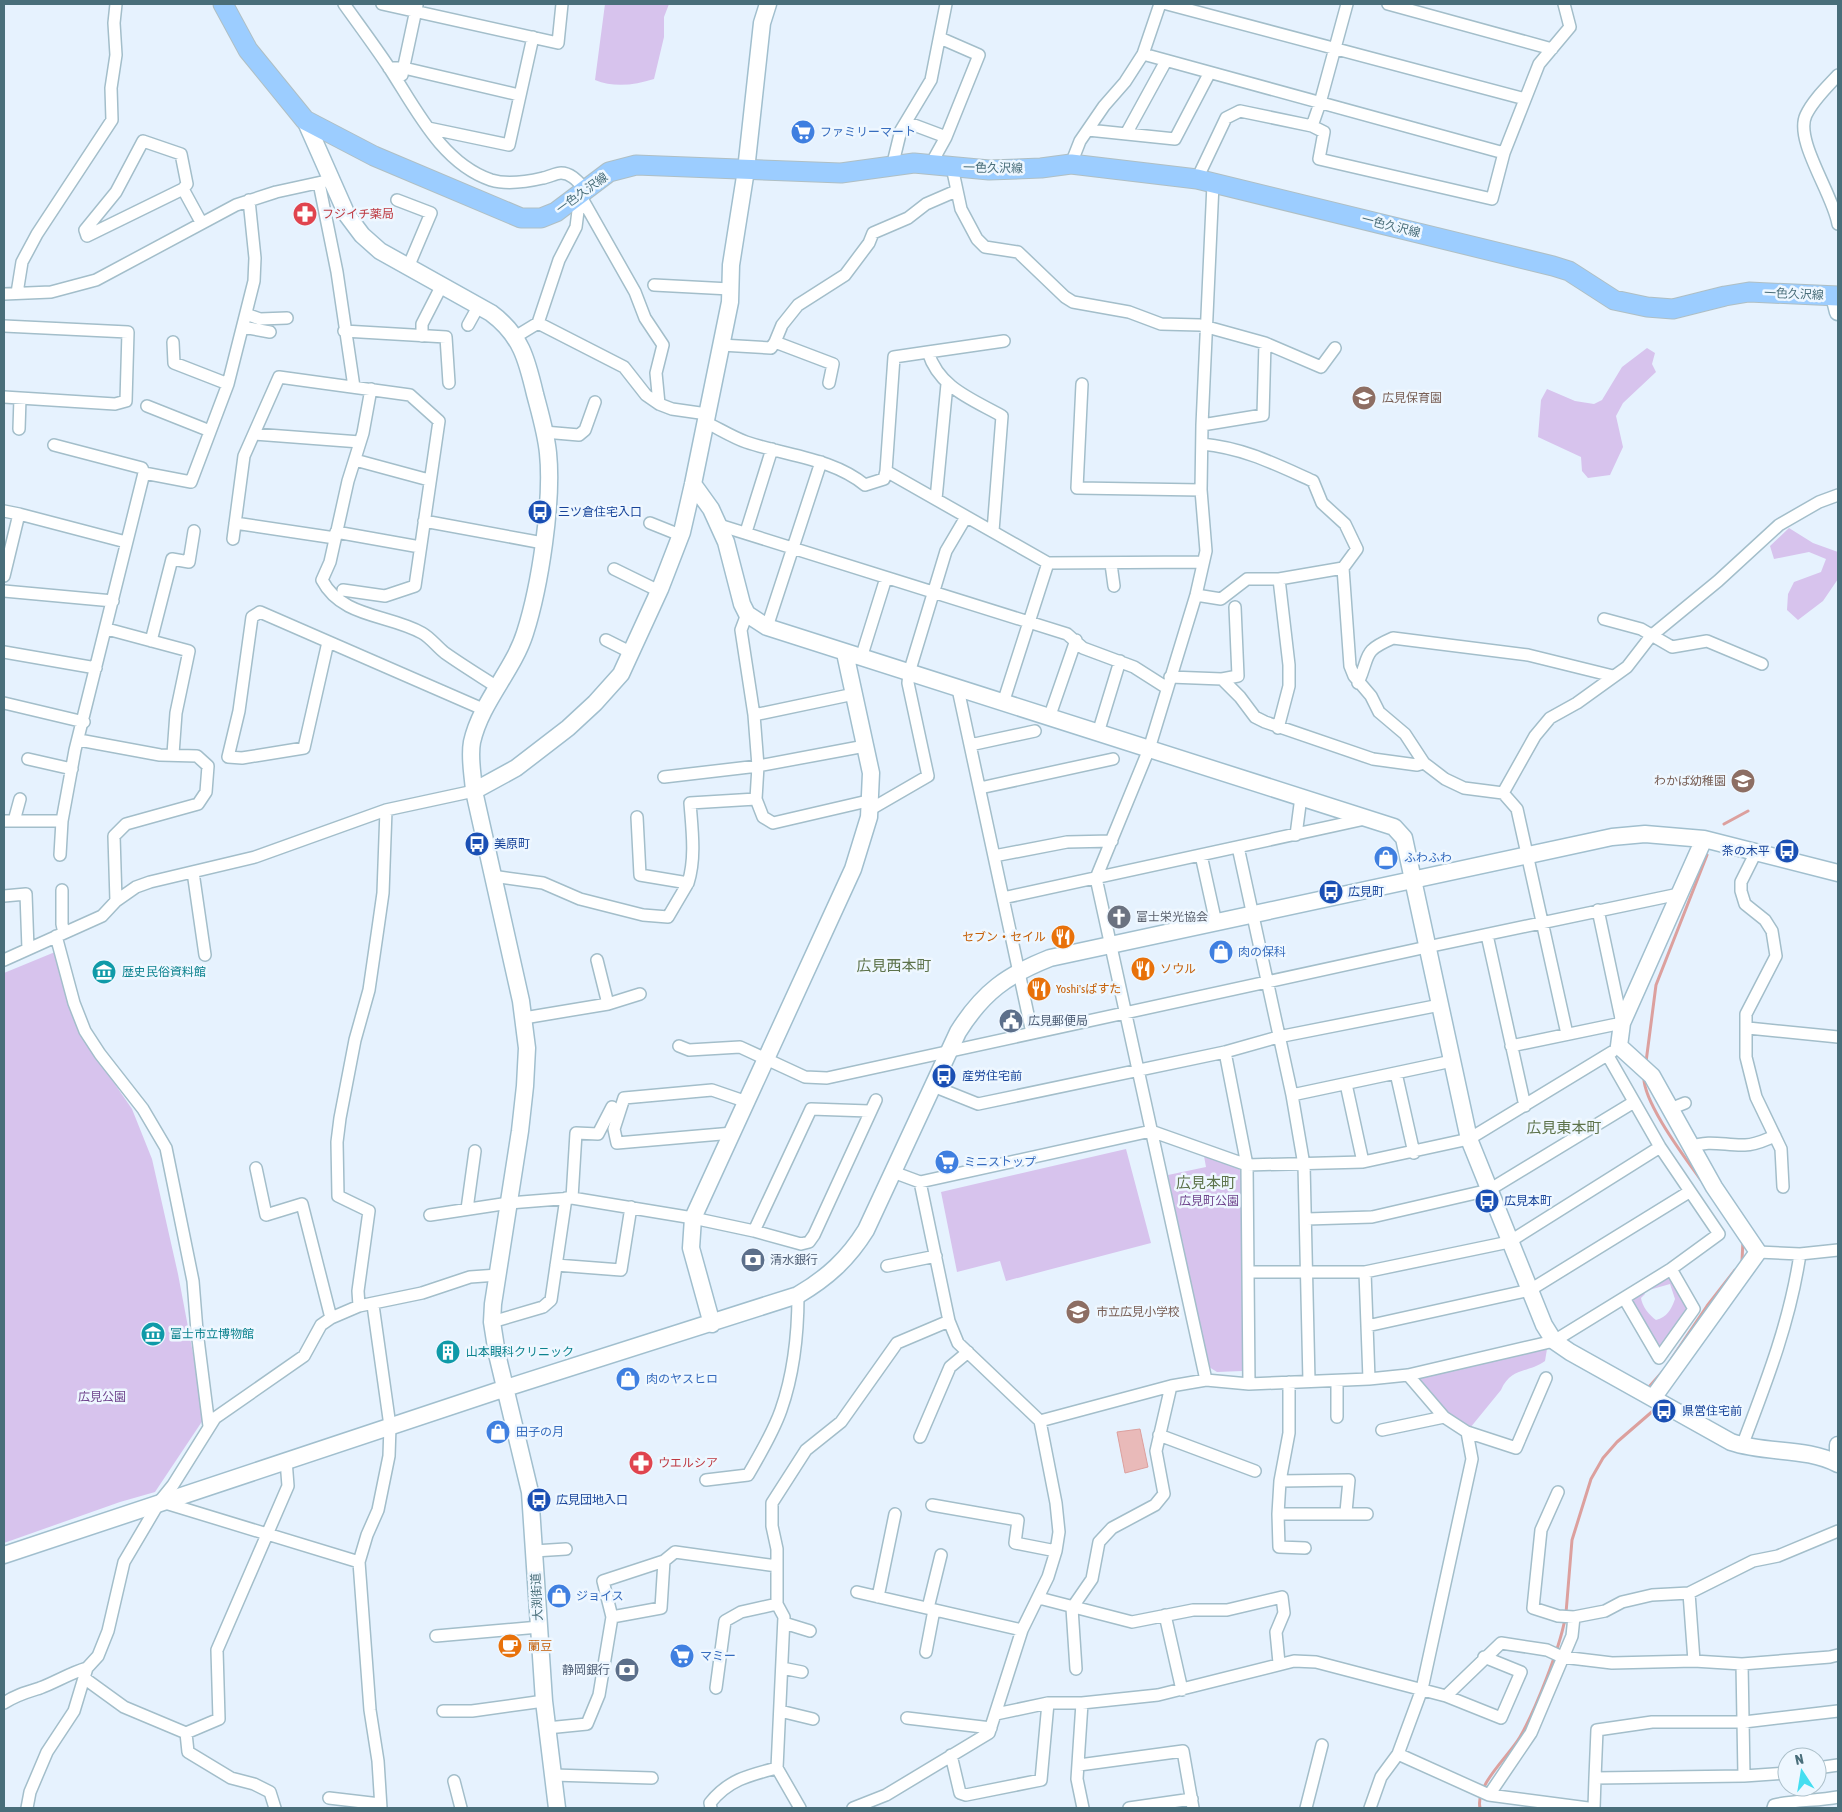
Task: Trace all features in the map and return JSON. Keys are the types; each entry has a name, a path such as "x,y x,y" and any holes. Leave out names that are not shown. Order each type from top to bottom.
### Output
{"main road":[{"name":"一色久沢線","path":"223,4 248,50 305,120 374,156 521,218 541,218 556,212 609,172 636,165 853,173 914,163 989,170 1041,168 1071,164 1205,182 1302,204 1552,266 1569,272 1614,300 1648,307 1673,309 1749,292 1837,301"}],"street":[{"path":"17,292 22,262 37,234 112,120 110,88 116,55 114,23 116,4"},
{"path":"344,4 389,68 399,87 449,154 490,180 508,183 533,181 562,173 574,177 635,292 644,318 663,346 656,373 658,404"},
{"path":"382,4 416,7 558,43 562,4"},
{"path":"4,960 102,916 116,901 143,884 255,857 386,810 474,791 516,768 568,728 621,674 659,591 680,535 694,484 730,302 734,243 746,170 762,23 768,4"},
{"path":"892,167 901,130 931,80 946,4"},
{"path":"1071,164 1080,141 1104,106 1125,82 1143,54 1160,4"},
{"path":"1166,4 1525,99"},
{"path":"1312,126 1336,48 1347,4"},
{"path":"1388,4 1552,49"},
{"path":"1206,1380 1096,878 1149,749 1196,595 1206,551 1202,490 1205,182 1226,118 1240,111 1312,126 1324,132 1319,159 1492,199 1504,153 1539,64 1570,27 1564,4"},
{"path":"399,87 416,7"},
{"path":"428,128 509,145 533,37"},
{"path":"931,164 946,137 979,55 940,38"},
{"path":"1143,54 1209,74 1504,153"},
{"path":"1126,134 1166,62"},
{"path":"389,68 404,68 519,95"},
{"path":"1088,130 1175,139 1209,74"},
{"path":"1838,75 1814,103 1806,116 1804,126 1809,152 1833,203 1838,224"},
{"name":"大渕街道","path":"305,120 325,181 362,235 380,251 479,305 503,321 515,337 522,347 529,368 548,452 549,482 543,543 532,609 524,635 485,710 472,742 471,758 474,791 524,1018 527,1048 525,1086 492,1322 497,1354 530,1492 544,1701 557,1808"},
{"path":"906,122 946,137"},
{"path":"143,141 181,154 187,184 183,189 87,236 85,230 116,192 143,141"},
{"path":"952,167 961,209 977,239 985,247 1018,252 1065,297 1073,302 1129,312 1161,324 1205,326 1265,343 1321,367 1335,348"},
{"path":"4,294 51,292 96,280 201,222 249,200 325,181 344,331 354,387"},
{"path":"183,189 201,222"},
{"path":"721,345 771,348 782,325 798,305 845,274 869,242 873,232 908,218 926,204 956,191"},
{"path":"515,337 538,323 559,260 576,227 583,192"},
{"path":"144,473 192,482 228,384 254,281 255,258 249,200"},
{"path":"397,200 431,213 408,265"},
{"path":"422,336 422,324 442,285"},
{"path":"654,285 730,289"},
{"path":"468,325 479,305"},
{"path":"246,314 260,319 287,318"},
{"path":"538,323 624,367 646,395 658,404 706,418 746,442 821,462 851,474 865,486 884,478 886,471 894,357 1004,341"},
{"path":"4,326 128,332 126,401 115,404 4,397"},
{"path":"243,328 270,332"},
{"path":"344,331 446,337 449,383"},
{"path":"173,342 174,363 228,384"},
{"path":"774,342 834,364 829,383"},
{"path":"1202,425 1263,415 1265,343"},
{"path":"928,352 933,367 947,384 1002,416 994,531"},
{"path":"233,539 244,456 279,376 410,395 439,421 415,586 385,596 343,590"},
{"path":"936,499 947,384"},
{"path":"1082,384 1077,488 1202,490"},
{"path":"371,389 360,442 335,535 330,562 322,580 329,593 356,611 402,624 423,634 445,653 497,687"},
{"path":"19,429 20,398"},
{"path":"544,432 579,435 585,430 596,402"},
{"path":"147,406 210,431"},
{"path":"254,434 290,432 318,434 344,436 360,442"},
{"path":"1202,444 1228,447 1256,456 1313,481 1322,503 1346,524 1357,549 1343,568 1350,666 1358,682 1371,696 1379,712 1405,734 1424,763 1444,779 1464,788 1503,793 1517,809 1566,1034"},
{"path":"54,445 142,468 144,473 72,769 62,821 60,854"},
{"path":"746,532 772,448"},
{"path":"355,460 376,461 403,468 429,480"},
{"path":"767,627 821,462"},
{"path":"886,471 1048,563 1203,562"},
{"path":"694,484 719,525 726,542 738,592 747,614 767,627 1394,827 1404,838 1470,1139 1509,1242 1544,1325 1554,1341 1570,1352 1742,1446 1820,1457 1838,1464"},
{"path":"1503,793 1535,736 1550,718 1577,703 1626,667 1651,636 1718,581 1779,525 1819,502 1838,494"},
{"path":"4,511 126,542"},
{"path":"4,576 19,514"},
{"path":"747,614 741,630 754,715 758,766 756,800 763,817 773,823 871,804 928,776 908,683 909,673 946,551 966,517"},
{"path":"424,521 543,543"},
{"path":"235,523 260,522 286,525 335,535 420,547"},
{"path":"650,523 680,535"},
{"path":"719,525 1067,634 1083,648 1120,661 1168,682 1222,679 1238,676 1235,607"},
{"path":"151,641 172,559 189,562 194,531"},
{"path":"1003,703 1048,563"},
{"path":"1112,564 1114,586"},
{"path":"1196,595 1221,598 1247,579 1280,580 1343,568"},
{"path":"614,569 659,591"},
{"path":"712,1324 691,1248 693,1218 853,868 871,804 871,773 854,694 853,656 886,578"},
{"path":"1278,728 1289,679 1280,580"},
{"path":"4,591 113,601"},
{"path":"328,642 304,748 242,758 228,758 239,711 252,617 260,612 485,710"},
{"path":"1604,619 1641,629 1672,647 1707,641 1762,664"},
{"path":"107,630 188,651 176,712 173,754"},
{"path":"1358,682 1366,665 1368,652 1374,646 1393,638 1528,655 1613,676"},
{"path":"606,640 630,652"},
{"path":"1049,718 1076,640"},
{"path":"4,652 96,668"},
{"path":"1098,733 1120,661"},
{"path":"1222,679 1240,697 1254,717 1278,728 1373,759 1416,765 1424,763"},
{"path":"958,689 1032,1033"},
{"path":"754,715 854,694"},
{"path":"4,703 84,722"},
{"path":"970,745 1035,731"},
{"path":"79,740 160,755 197,756 208,766 206,792 198,804 126,824 114,836 116,901"},
{"path":"664,777 758,766 865,746"},
{"path":"28,759 72,769"},
{"path":"980,788 1113,759"},
{"path":"1296,835 1301,797"},
{"path":"20,800 9,821 62,821"},
{"path":"492,876 543,883 580,899 643,915 668,917 688,883 691,874 693,846 690,803 756,800"},
{"path":"359,1306 358,1291 370,1212 338,1196 338,1142 355,1040 369,990 377,937 383,893 386,810"},
{"path":"637,817 640,874 688,883"},
{"path":"1003,898 1370,818"},
{"path":"4,1555 286,1460 798,1295 822,1281 854,1250 866,1230 950,1050 969,1014 986,995 1018,970 1050,958 1612,837 1645,834 1704,839 1838,873"},
{"path":"892,1172 920,1182 1152,1131 1247,1165 1363,1162 1414,1153 1470,1139 1613,1051 1622,1023 1704,839"},
{"path":"994,856 1067,842 1112,841"},
{"path":"1238,847 1292,1095 1304,1165 1307,1219 1309,1381"},
{"path":"1756,852 1741,882 1741,890 1745,904 1765,920 1772,931 1776,956 1746,1014 1748,1028 1746,1057 1756,1097 1781,1148 1783,1187"},
{"path":"1201,855 1216,923"},
{"path":"193,872 205,955"},
{"path":"62,890 62,924 60,935 74,1002 85,1031 100,1054 143,1109 166,1148 193,1281 197,1331 209,1426"},
{"path":"4,896 26,894 28,949"},
{"path":"679,1046 689,1050 740,1047 805,1077 827,1078 1125,1012 1679,894"},
{"path":"1598,910 1622,1023"},
{"path":"1487,935 1525,1106"},
{"path":"597,960 608,1004"},
{"path":"524,1018 608,1004 640,994"},
{"path":"933,1086 978,1104 1225,1052 1278,1037 1440,1004"},
{"path":"1511,1046 1622,1023"},
{"path":"1748,1028 1838,1037"},
{"path":"1040,1421 1171,1386 1206,1380 1249,1384 1369,1380 1408,1375 1554,1341 1671,1269 1719,1234 1660,1147 1634,1102 1613,1051"},
{"path":"1613,1051 1652,1076 1678,1106 1691,1147 1714,1187 1758,1252"},
{"path":"1225,1052 1247,1165 1249,1384"},
{"path":"1292,1095 1452,1061"},
{"path":"1396,1073 1414,1153"},
{"path":"1346,1084 1363,1162"},
{"path":"732,1133 617,1143 614,1129 624,1098 712,1090 747,1102"},
{"path":"430,1215 467,1208 569,1198 693,1218 754,1231 801,1244 809,1242 814,1235 868,1111 876,1100"},
{"path":"1307,1219 1372,1217 1489,1190 1634,1102"},
{"path":"492,1322 543,1307 551,1300 569,1198 576,1133 598,1134 612,1107"},
{"path":"754,1231 811,1109 868,1111"},
{"path":"1691,1147 1702,1142 1746,1146 1775,1136"},
{"path":"1248,1272 1307,1270 1365,1272 1509,1242 1660,1147"},
{"path":"467,1208 475,1151"},
{"path":"256,1168 266,1215 302,1204 331,1318"},
{"path":"853,1808 886,1795 988,1733 996,1714 1022,1630 1039,1598 1056,1551 1059,1532 1056,1503 1040,1421 958,1343 949,1321 920,1182"},
{"path":"1367,1326 1530,1290 1689,1192"},
{"path":"556,1265 621,1270 631,1207"},
{"path":"1758,1252 1800,1254 1838,1250"},
{"path":"1653,1398 1758,1252"},
{"path":"1742,1446 1783,1335 1800,1254"},
{"path":"887,1266 936,1256"},
{"path":"1624,1298 1660,1358 1694,1309 1671,1269"},
{"path":"1365,1272 1369,1380"},
{"path":"27,1808 30,1792 47,1752 74,1711 86,1673 98,1656 108,1631 121,1570 160,1502 173,1485 209,1426 228,1408 288,1370 304,1356 312,1338 321,1325 331,1318 359,1306 373,1305 422,1293 470,1277 498,1275"},
{"path":"706,1480 748,1475 770,1436 782,1409 793,1360 798,1334 798,1295"},
{"path":"329,1798 381,1806 378,1761 370,1710 358,1562 383,1494 389,1456 390,1426 373,1305"},
{"path":"800,1808 777,1768 784,1617 777,1604 777,1549 772,1526 772,1503 806,1450 841,1422 897,1343 949,1321"},
{"path":"920,1437 950,1368 968,1352"},
{"path":"1408,1375 1444,1417 1467,1432 1516,1448 1546,1378"},
{"path":"1337,1381 1338,1417"},
{"path":"1289,1382 1289,1433 1280,1481 1279,1547 1306,1548"},
{"path":"1076,1669 1072,1608 1092,1579 1100,1542 1112,1528 1155,1505 1164,1494 1156,1451 1171,1386"},
{"path":"1382,1430 1444,1417"},
{"path":"1370,1808 1381,1777 1398,1754 1422,1689 1470,1476 1472,1459 1467,1432"},
{"path":"1159,1435 1255,1471"},
{"path":"1838,1445 1838,1452"},
{"path":"4,1703 19,1693 40,1687 69,1673 86,1673 124,1708 186,1733 219,1719 216,1650 288,1486 286,1460"},
{"path":"1280,1481 1348,1480 1346,1512"},
{"path":"1558,1492 1541,1530 1533,1608 1558,1616 1574,1617 1605,1611 1622,1602 1652,1595 1689,1593 1753,1561 1778,1556 1838,1531"},
{"path":"160,1502 358,1562"},
{"path":"932,1505 1018,1520 1015,1543 1056,1551"},
{"path":"1278,1514 1346,1512 1367,1514"},
{"path":"878,1597 895,1514"},
{"path":"534,1551 566,1549"},
{"path":"547,1728 587,1724 599,1695 612,1617 603,1581 664,1561 675,1552 777,1566"},
{"path":"926,1652 931,1609 941,1555"},
{"path":"612,1617 661,1608 664,1561"},
{"path":"857,1592 1022,1630"},
{"path":"1689,1593 1694,1661"},
{"path":"1039,1598 1132,1622 1193,1610 1227,1610 1282,1597 1284,1613 1276,1632 1279,1663"},
{"path":"716,1688 725,1621 741,1612 777,1604"},
{"path":"1165,1615 1182,1690"},
{"path":"1484,1793 1530,1733 1572,1636 1574,1617"},
{"path":"784,1623 810,1631"},
{"path":"436,1636 538,1627"},
{"path":"1446,1696 1484,1657 1501,1643 1552,1652 1562,1657 1612,1663 1694,1661 1742,1664 1830,1657 1838,1654"},
{"path":"996,1714 1048,1703 1082,1703 1158,1695 1279,1663 1294,1661 1316,1662 1422,1689 1446,1696 1502,1718 1521,1672 1484,1657"},
{"path":"1742,1664 1744,1776"},
{"path":"782,1668 802,1672"},
{"path":"443,1711 472,1710 544,1701"},
{"path":"951,1755 960,1792 966,1795 1041,1780 1048,1703"},
{"path":"1082,1703 1078,1779 1083,1808"},
{"path":"780,1711 813,1719"},
{"path":"1594,1808 1597,1730 1652,1722 1744,1722 1838,1711"},
{"path":"907,1718 991,1728"},
{"path":"186,1733 188,1752 231,1778 254,1784 270,1792 275,1808"},
{"path":"1306,1808 1322,1745"},
{"path":"1078,1765 1183,1751 1192,1804 1129,1808"},
{"path":"1398,1754 1484,1793 1588,1808"},
{"path":"711,1808 710,1804 716,1796 740,1778 777,1768"},
{"path":"1596,1778 1744,1776 1777,1774"},
{"path":"553,1775 652,1778"},
{"path":"454,1780 461,1808"},
{"path":"886,1795 887,1808"},
{"path":"1773,1808 1774,1805 1791,1801 1813,1801 1838,1797"}],"green space":[{"path":"605,4 669,4 664,17 664,37 654,79 624,85 595,80"},
{"path":"1647,348 1655,353 1652,364 1656,372 1623,403 1616,416 1623,447 1610,475 1588,478 1582,471 1581,457 1538,437 1541,400 1547,389 1575,401 1594,404 1602,400 1622,367"},
{"path":"1789,528 1813,543 1838,552 1838,579 1823,601 1798,620 1787,610 1788,594 1794,582 1821,572 1826,559 1809,552 1774,559 1770,546"},
{"name":"広見公園","path":"55,952 97,1058 132,1109 152,1159 178,1274 205,1417 155,1492 120,1502 4,1543 4,973"},
{"path":"1126,1149 1151,1243 1006,1281 1000,1261 957,1272 941,1192"},
{"name":"広見町公園","path":"1204,1156 1239,1169 1242,1173 1247,1365 1242,1371 1217,1372 1209,1367 1168,1175 1206,1167"},
{"path":"1670,1271 1690,1309 1661,1353 1627,1299 1641,1289 1645,1294 1641,1298 1648,1313 1656,1320 1663,1317 1670,1310 1675,1299 1670,1284 1649,1290 1646,1287"},
{"path":"1547,1349 1545,1361 1510,1377 1470,1428 1456,1423 1413,1377 1533,1350"}],"shaded area":[{"path":"1140,1429 1148,1467 1125,1473 1117,1432"}],"waterway":[{"path":"1724,824 1748,811"},
{"path":"1646,1062 1656,985 1707,855"},
{"path":"1644,1075 1645,1086 1657,1114 1701,1180"},
{"path":"1742,1261 1743,1240"},
{"path":"1672,1358 1707,1306 1735,1270"},
{"path":"1649,1390 1648,1388 1664,1370"},
{"path":"1566,1613 1572,1540 1591,1479 1603,1458 1617,1442 1654,1410 1653,1406"},
{"path":"1480,1808 1480,1799 1488,1780 1515,1745 1533,1711 1552,1663 1565,1619"}],"place":[{"name":"ファミリーマート","path":"803,132"},
{"name":"フジイチ薬局","path":"305,214"},
{"name":"広見保育園","path":"1364,398"},
{"name":"三ツ倉住宅入口","path":"540,512"},
{"name":"わかば幼稚園","path":"1743,781"},
{"name":"美原町","path":"477,844"},
{"name":"茶の木平","path":"1787,851"},
{"name":"ふわふわ","path":"1386,858"},
{"name":"広見町","path":"1331,892"},
{"name":"富士栄光協会","path":"1119,917"},
{"name":"セブン・セイル","path":"1063,937"},
{"name":"肉の保科","path":"1221,952"},
{"name":"ソウル","path":"1143,969"},
{"name":"歴史民俗資料館","path":"104,972"},
{"name":"Yoshi'sぱすた","path":"1039,989"},
{"name":"広見郵便局","path":"1011,1021"},
{"name":"産労住宅前","path":"944,1076"},
{"name":"ミニストップ","path":"947,1162"},
{"name":"広見本町","path":"1487,1201"},
{"name":"清水銀行","path":"753,1260"},
{"name":"市立広見小学校","path":"1078,1312"},
{"name":"富士市立博物館","path":"153,1334"},
{"name":"山本眼科クリニック","path":"448,1352"},
{"name":"肉のヤスヒロ","path":"628,1379"},
{"name":"県営住宅前","path":"1664,1411"},
{"name":"田子の月","path":"498,1432"},
{"name":"ウエルシア","path":"641,1463"},
{"name":"広見団地入口","path":"539,1500"},
{"name":"ジョイス","path":"559,1596"},
{"name":"蘭豆","path":"510,1646"},
{"name":"マミー","path":"682,1656"},
{"name":"静岡銀行","path":"627,1670"}],"district":[{"name":"広見西本町","path":"894,965"},
{"name":"広見東本町","path":"1564,1127"},
{"name":"広見本町","path":"1206,1182"}]}
